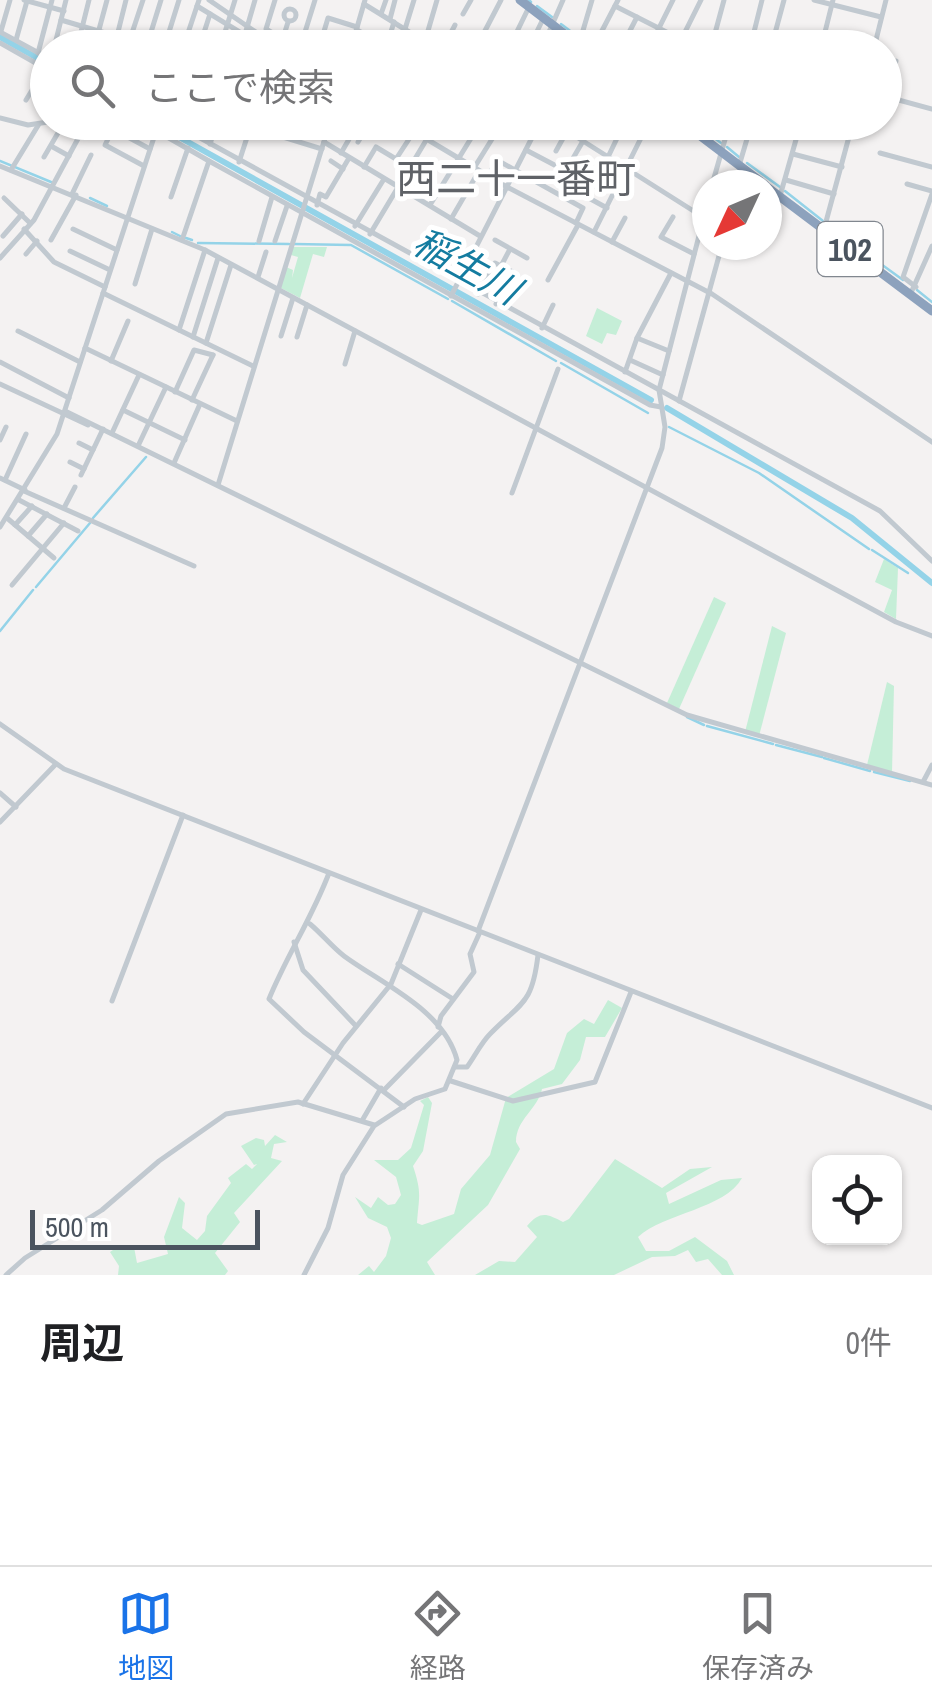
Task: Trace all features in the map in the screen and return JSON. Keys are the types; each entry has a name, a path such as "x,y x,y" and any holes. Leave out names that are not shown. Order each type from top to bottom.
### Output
{"highway":[{"path":"520,0 533,6 560,30"},
{"name":"102","path":"705,140 745,170"},
{"name":"102","path":"782,198 913,291 932,311"}],"street":[{"path":"10,0 0,32 30,48"},
{"path":"16,40 25,0 51,4 64,11"},
{"path":"58,30 66,0"},
{"path":"82,30 90,0"},
{"path":"61,20 99,30 107,0"},
{"path":"118,30 126,0"},
{"path":"133,30 143,0"},
{"path":"151,30 161,0"},
{"path":"170,30 179,0"},
{"path":"225,30 235,0"},
{"path":"247,30 256,0"},
{"path":"268,30 275,0"},
{"path":"286,30 289,21 285,12 292,9 295,0"},
{"path":"305,30 315,0"},
{"path":"382,14 386,0"},
{"path":"390,30 396,0"},
{"path":"324,30 328,18 357,29 365,2 405,29 414,0"},
{"path":"428,30 437,0"},
{"path":"463,14 471,0"},
{"path":"486,30 502,0"},
{"path":"555,30 563,0"},
{"path":"584,30 592,0"},
{"path":"659,28 673,0"},
{"path":"686,30 701,0"},
{"path":"716,30 724,0"},
{"path":"754,30 762,0"},
{"path":"776,30 784,0"},
{"path":"814,0 882,17"},
{"path":"879,30 886,0"},
{"path":"212,1 228,20"},
{"path":"826,30 833,2"},
{"path":"190,30 198,3 210,14 243,30"},
{"path":"603,30 616,3 663,30"},
{"path":"44,30 51,4"},
{"path":"519,30 533,6"},
{"path":"205,30 210,14"},
{"path":"630,30 636,17"},
{"path":"538,30 544,18"},
{"path":"452,30 455,24"},
{"path":"0,43 30,61"},
{"path":"26,100 30,94"},
{"path":"902,101 932,108"},
{"path":"0,118 30,123"},
{"path":"11,170 30,139"},
{"path":"44,157 54,140"},
{"path":"0,258 30,223 78,140"},
{"path":"107,140 104,145 144,166"},
{"path":"132,140 150,149"},
{"path":"0,527 49,452 153,140"},
{"path":"178,140 287,205 317,205 370,234 454,290 478,294 880,511 932,560"},
{"path":"203,140 303,207 650,405 661,406"},
{"path":"210,144 211,140"},
{"path":"239,162 246,140"},
{"path":"302,140 341,153 480,237"},
{"path":"218,484 325,140"},
{"path":"341,153 349,140"},
{"path":"392,166 408,140"},
{"path":"370,234 427,140 507,187 708,292 932,442"},
{"path":"430,206 470,140"},
{"path":"451,219 492,140"},
{"path":"454,290 531,140"},
{"path":"556,151 562,140"},
{"path":"608,157 616,140"},
{"path":"594,232 640,140"},
{"path":"716,170 725,140"},
{"path":"739,170 747,140"},
{"path":"782,191 796,140"},
{"path":"824,229 849,140"},
{"path":"572,160 582,141 692,210"},
{"path":"51,146 70,156"},
{"path":"171,198 188,148"},
{"path":"364,167 376,148 396,159"},
{"path":"526,150 600,189"},
{"path":"880,153 932,168"},
{"path":"52,240 91,154"},
{"path":"793,154 842,167"},
{"path":"317,205 320,194 326,197 350,158"},
{"path":"182,240 209,160"},
{"path":"488,176 497,160 583,208 548,280"},
{"path":"331,161 343,168"},
{"path":"0,166 206,250 896,622 932,636"},
{"path":"545,174 607,208"},
{"path":"355,226 384,179"},
{"path":"786,180 834,194"},
{"path":"906,184 932,192 903,277 913,291"},
{"path":"258,241 272,197"},
{"path":"0,212 6,200 30,223"},
{"path":"275,241 287,205"},
{"path":"12,243 2,235 22,214"},
{"path":"673,217 662,237 692,253"},
{"path":"612,242 625,218"},
{"path":"136,284 152,228"},
{"path":"24,229 54,262 206,343 214,352"},
{"path":"72,229 116,250"},
{"path":"495,240 527,258"},
{"path":"26,254 37,242"},
{"path":"913,291 932,246"},
{"path":"501,266 510,248"},
{"path":"179,330 206,250"},
{"path":"70,251 110,270"},
{"path":"257,278 266,252"},
{"path":"193,336 219,257"},
{"path":"363,1119 382,1089 439,1030 453,999 474,972 469,961 479,932 665,435 660,390 692,260"},
{"path":"679,401 718,260"},
{"path":"478,294 495,262 513,272 496,304"},
{"path":"206,343 231,264"},
{"path":"625,372 637,338 670,274"},
{"path":"281,336 293,298"},
{"path":"296,338 307,305"},
{"path":"542,328 553,305"},
{"path":"111,361 128,321"},
{"path":"18,331 80,362"},
{"path":"345,364 355,331"},
{"path":"637,338 669,352"},
{"path":"85,348 237,422"},
{"path":"175,392 195,348 254,367"},
{"path":"192,400 214,352"},
{"path":"630,360 663,374"},
{"path":"1,365 69,398"},
{"path":"512,493 558,369"},
{"path":"112,433 139,375"},
{"path":"0,384 112,433 706,723 932,785"},
{"path":"138,446 166,387"},
{"path":"174,464 200,404"},
{"path":"123,410 184,440"},
{"path":"0,440 6,427"},
{"path":"70,462 82,472 103,429"},
{"path":"26,434 2,479 194,566"},
{"path":"78,443 92,450"},
{"path":"64,508 75,487"},
{"path":"19,500 78,531"},
{"path":"15,525 32,506"},
{"path":"28,536 47,514"},
{"path":"6,518 54,558"},
{"path":"12,585 64,523"},
{"path":"0,724 55,764 932,1108"},
{"path":"0,822 55,764"},
{"path":"923,782 932,765"},
{"path":"0,794 16,807"},
{"path":"112,1000 182,815"},
{"path":"329,873 310,924 293,941 270,999 336,1056 404,1106"},
{"path":"303,1104 390,984 421,910"},
{"path":"304,1275 328,1228 343,1175 374,1126 404,1106 440,1092 451,1081 455,1067 455,1053 439,1030 390,984 344,956 310,924"},
{"path":"293,941 303,970 356,1026"},
{"path":"455,1067 468,1067 490,1034 518,1012 534,980 538,955"},
{"path":"398,964 453,999"},
{"path":"451,1081 504,1101 595,1082 631,992"},
{"path":"6,1275 25,1258 102,1210 159,1161 226,1114 303,1104 363,1119 374,1126"}],"green space":[{"path":"292,247 327,247 324,257 313,254 300,298 281,288 286,267 293,270 292,278 298,257 291,255"},
{"path":"597,308 622,321 616,335 607,333 602,344 586,336"},
{"path":"884,559 898,568 896,619 884,612 892,590 875,582"},
{"path":"714,597 726,603 679,709 667,703"},
{"path":"772,626 786,633 759,736 745,732"},
{"path":"887,682 894,686 892,773 867,765"},
{"path":"608,1000 622,1008 605,1037 586,1037 580,1060 562,1084 542,1089 517,1134 520,1149 488,1205 427,1262 435,1275 358,1275 369,1266 374,1272 386,1256 391,1238 387,1227 368,1218 355,1197 371,1208 378,1197 388,1205 395,1204 401,1195 396,1177 374,1160 398,1160 411,1148 424,1105 420,1101 428,1097 432,1103 423,1151 413,1166 419,1189 417,1223 422,1225 454,1214 461,1189 490,1155 506,1098 554,1069 567,1033 584,1019 594,1024"},
{"path":"275,1135 287,1142 274,1144 271,1158 282,1161 234,1213 240,1222 215,1253 228,1271 225,1275 118,1275 119,1266 110,1252 119,1246 124,1250 134,1247 137,1263 168,1254 164,1237 179,1197 185,1203 182,1228 197,1240 205,1231 207,1216 231,1183 228,1178 246,1164 252,1169 257,1164 241,1146 256,1138 264,1140 265,1146"},
{"path":"615,1159 662,1188 690,1169 712,1167 666,1193 669,1204 721,1180 742,1178 722,1197 638,1237 646,1251 669,1251 695,1237 727,1261 734,1275 722,1275 708,1259 696,1262 688,1250 675,1256 652,1257 614,1275 475,1275 499,1261 515,1262 537,1237 527,1226 536,1218 548,1215 563,1222 569,1219"}],"waterway":[{"path":"537,6 552,17"},
{"path":"561,24 569,30"},
{"name":"稲生川","path":"0,37 30,54"},
{"name":"稲生川","path":"184,140 651,400"},
{"path":"717,140 721,143"},
{"path":"727,147 739,157"},
{"path":"0,161 51,182"},
{"path":"747,163 757,170"},
{"path":"785,191 823,221"},
{"path":"90,198 107,206"},
{"path":"172,232 180,236"},
{"path":"186,238 192,240"},
{"path":"846,238 858,247"},
{"path":"198,243 289,244"},
{"path":"294,244 351,245 448,299"},
{"path":"863,251 903,280"},
{"path":"917,290 932,302"},
{"path":"452,301 556,361"},
{"path":"561,363 648,413"},
{"name":"稲生川","path":"667,408 852,518 932,583"},
{"path":"669,427 759,473 869,549"},
{"path":"93,518 146,457"},
{"path":"36,587 90,523"},
{"path":"872,550 908,573"},
{"path":"0,631 33,590"},
{"path":"687,717 704,725"},
{"path":"707,726 773,744"},
{"path":"776,745 822,757"},
{"path":"824,758 870,771"},
{"path":"874,772 910,781"}],"district":[{"name":"西二十一番町","path":"516,178"}]}
